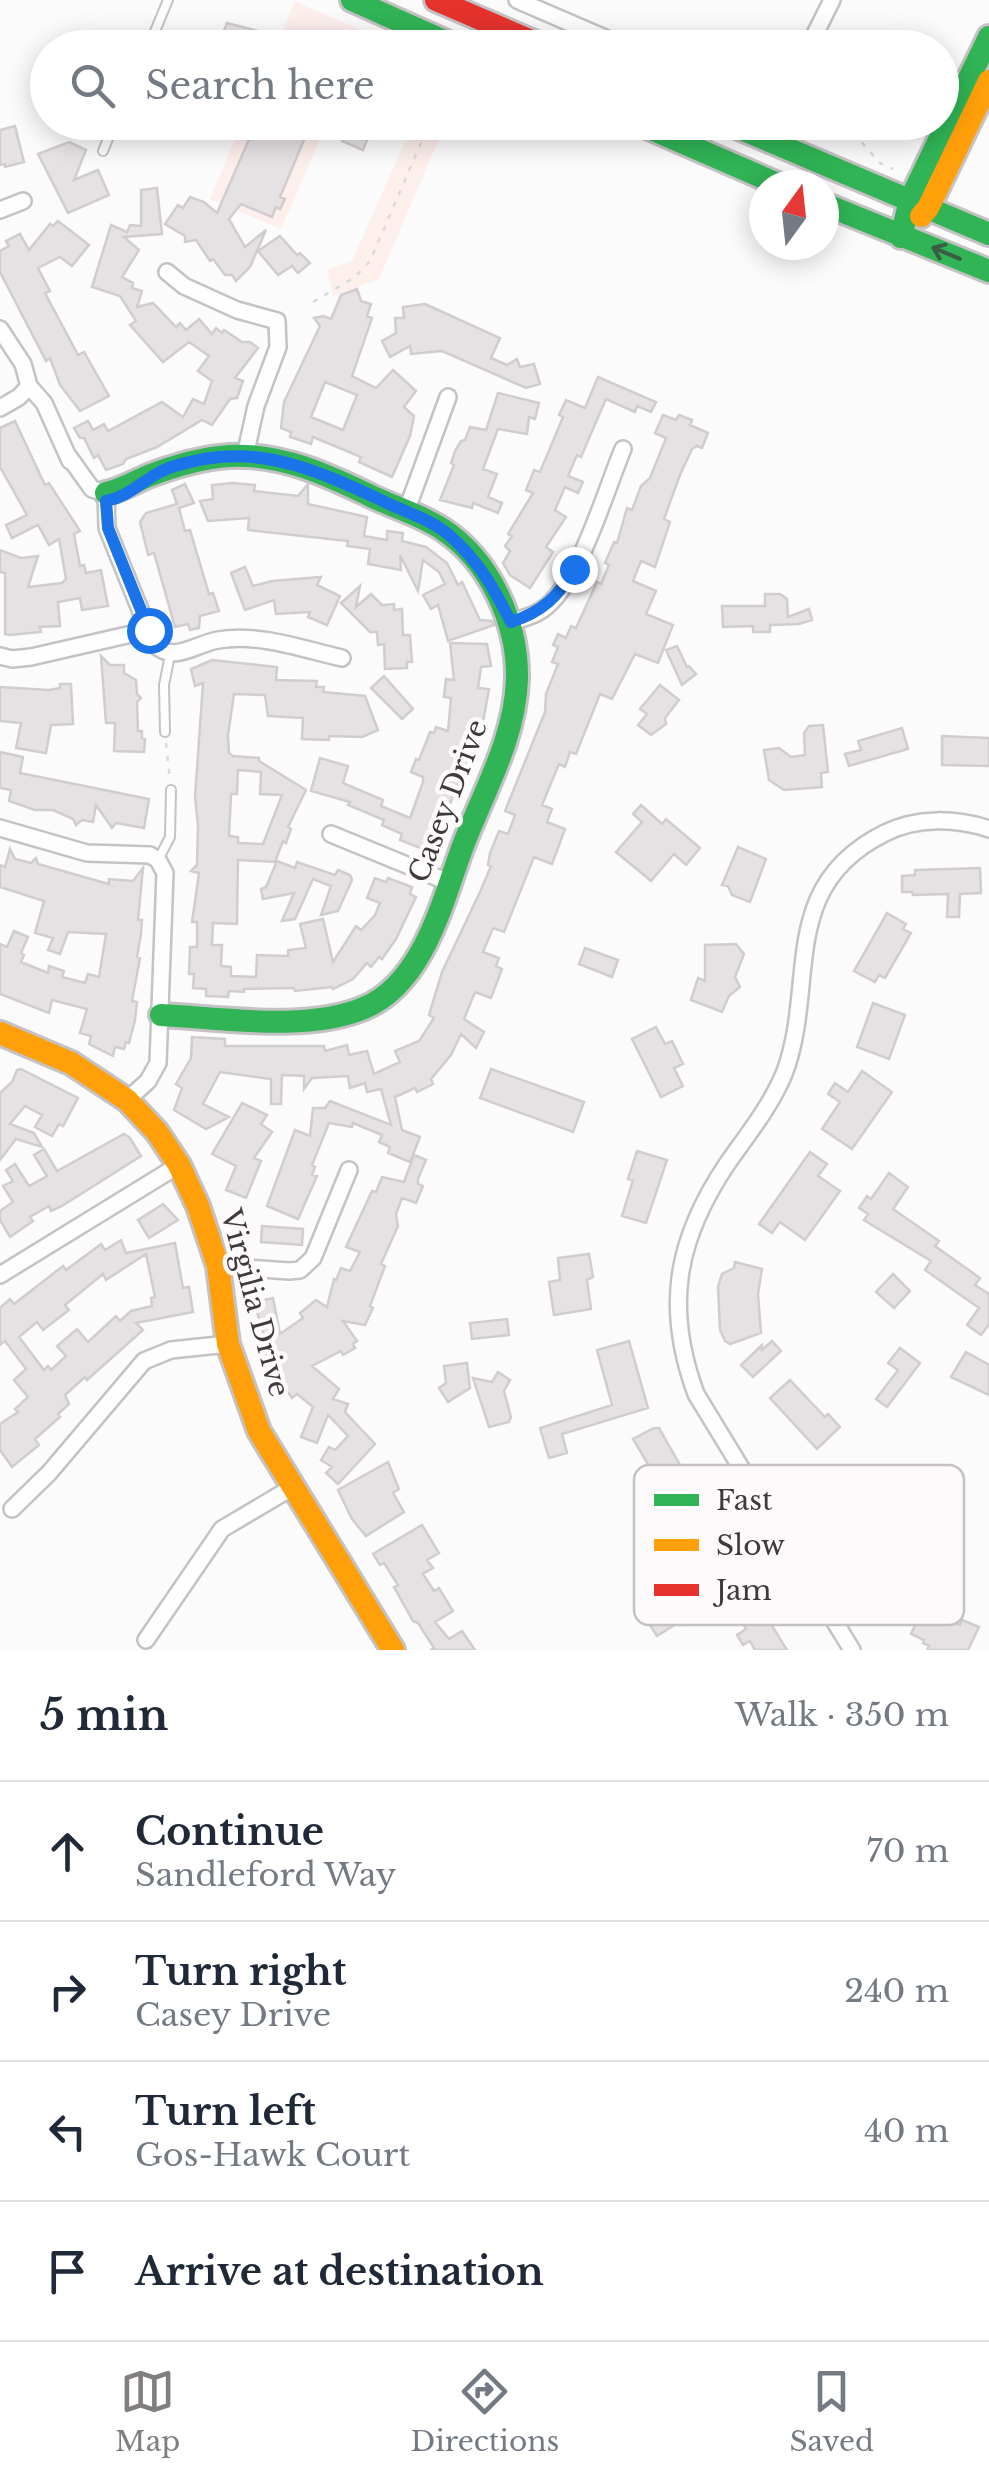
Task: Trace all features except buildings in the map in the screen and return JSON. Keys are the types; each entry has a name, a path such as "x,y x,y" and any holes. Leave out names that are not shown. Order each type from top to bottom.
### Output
{"street":[{"path":"352,0 420,30"},
{"path":"436,0 506,30"},
{"path":"517,0 586,30"},
{"path":"817,30 832,0"},
{"path":"959,109 989,37"},
{"path":"959,133 989,80"},
{"path":"676,140 749,172"},
{"path":"768,140 989,234"},
{"path":"919,204 946,140"},
{"path":"902,237 955,140"},
{"path":"0,210 23,201"},
{"path":"839,210 989,271"},
{"path":"166,272 184,286 237,310 277,321 278,347 256,406 245,456"},
{"path":"3,336 23,390 44,403 67,454 92,489 106,497 108,528 154,644 170,654 217,640 252,638 342,658"},
{"path":"0,399 23,390"},
{"path":"0,408 23,390"},
{"path":"406,512 448,397"},
{"path":"511,622 547,606 562,588 574,569 623,449"},
{"name":"Casey Drive","path":"106,497 158,473 208,458 245,456 276,459 353,485 446,532 482,568 511,622 518,683 510,731 430,930 406,974 384,998 359,1011 329,1019 161,1015"},
{"path":"0,656 31,658 149,630"},
{"path":"739,1465 696,1394 682,1357 677,1316 679,1275 688,1236 705,1198 768,1108 785,1071 794,1032 806,932 818,899 852,854 892,830 927,821 957,821 989,829"},
{"path":"0,828 87,852 140,853 158,860 165,873 158,1063 148,1081 127,1100"},
{"path":"331,834 448,882"},
{"name":"Virgilia Drive","path":"1,1036 70,1063 127,1100 158,1132 198,1206 218,1266 228,1344 259,1432 392,1650"},
{"path":"0,1275 179,1166"},
{"path":"218,1266 289,1271 307,1265 350,1170"},
{"path":"12,1509 49,1473 144,1360 171,1350 228,1344"},
{"path":"146,1640 222,1529 293,1487"},
{"path":"837,1625 852,1650"}],"lane":[{"path":"156,30 168,0"},
{"path":"103,151 108,140"},
{"path":"165,732 164,685 170,654"},
{"path":"158,860 170,837 171,790"}],"path":[{"path":"313,302 355,278 370,261 422,140"},
{"path":"860,140 880,163 893,169"},
{"path":"165,732 171,790"}],"shaded area":[{"path":"295,1 361,30 282,30"},
{"path":"235,140 320,140 281,229 210,199"},
{"path":"405,140 439,140 379,279 333,296 327,270 352,261"}],"traffic: fast":[{"path":"352,0 420,30"},
{"path":"959,99 989,37"},
{"path":"676,140 749,172"},
{"path":"767,140 989,234"},
{"path":"901,237 910,200 939,140"},
{"path":"839,210 989,271"},
{"path":"106,493 178,466 229,456 267,458 321,474 426,520 459,542 498,595 516,658 515,702 504,746 437,918 401,981 364,1008 317,1020 264,1022 161,1015"}],"traffic: slow":[{"path":"921,216 989,81"},
{"path":"0,1033 71,1063 127,1100 157,1132 179,1165 218,1266 228,1344 259,1431 393,1650"}],"traffic: jam":[{"path":"436,0 506,30"}],"route":[{"path":"149,630 108,528 106,501 123,496 174,466 208,458 276,459 314,470 353,485 446,532 482,568 511,622 547,606 574,569"}]}
